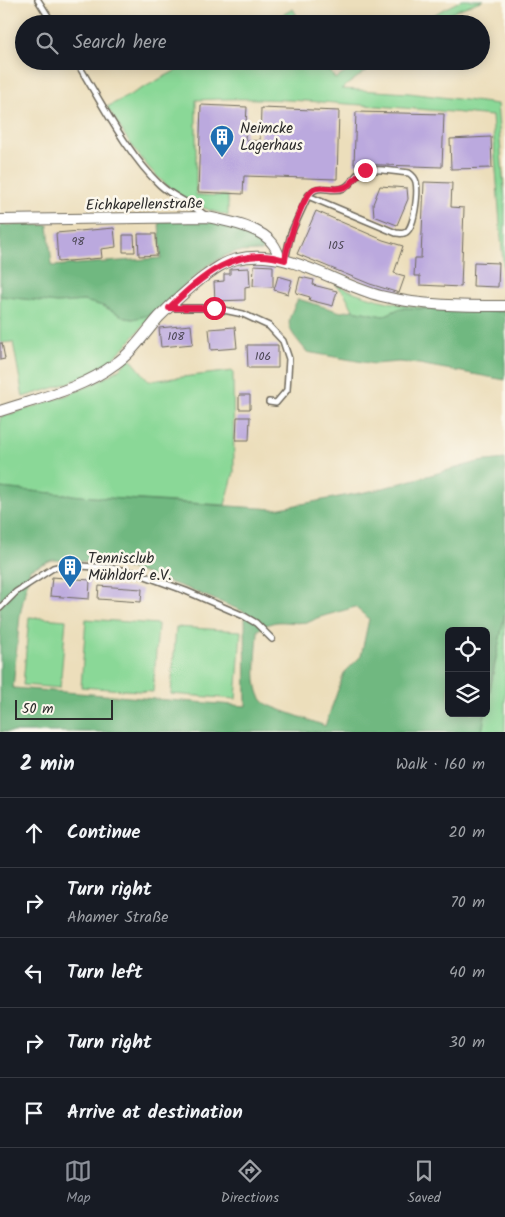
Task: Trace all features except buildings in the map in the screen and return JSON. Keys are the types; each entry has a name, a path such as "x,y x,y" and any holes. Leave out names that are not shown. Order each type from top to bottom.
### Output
{"street":[{"name":"Eichkapellenstraße","path":"0,220 207,217 239,224 265,236 274,245 282,259"},
{"path":"0,411 66,390 106,371 133,348 186,291 223,264 236,259 264,256 282,259 358,289 395,299 444,305 505,306"}],"lane":[{"path":"38,0 47,15"},
{"path":"82,70 132,151 145,168 160,185 207,217"},
{"path":"282,259 291,233 308,196 313,190 318,188 339,189 347,187 358,174 365,170 409,173 413,175 416,182 413,223 404,234 396,233 308,196"},
{"path":"169,308 214,308 243,314 269,326 283,341 289,359 287,390 276,403 269,402"},
{"path":"0,608 16,592 53,568 66,565 101,567 137,574 186,591 244,616 256,623 272,639"}],"green space":[{"path":"462,0 483,0 449,15 434,15"},
{"path":"293,9 297,15 282,15"},
{"path":"177,70 330,70 335,79 350,70 367,70 341,89 409,93 497,104 505,200 505,301 503,301 503,264 492,116 291,100 196,100 196,195 228,196 228,216 185,199 171,189 136,151 107,107"},
{"path":"159,221 202,221 230,225 244,230 267,246 262,251 235,252 208,265 153,314 133,319 126,318 103,306 84,301 57,303 0,296 0,225 48,225 52,266 161,258"},
{"path":"335,284 356,293 398,304 418,307 505,310 505,312 401,308 383,316 353,310 345,294"},
{"path":"0,296 57,303 84,301 103,306 126,318 133,319 153,314 132,339 99,369 67,383 23,397 13,342 0,343"},
{"path":"298,299 341,312 353,310 383,316 401,308 505,312 505,380 419,364 399,362 374,364 307,352 295,338 289,322"},
{"path":"130,358 149,381 233,371 234,472 225,505 92,497 0,488 0,417 31,408 89,386 121,368"},
{"path":"505,459 505,612 490,688 490,627 445,627 445,717 484,717 482,732 0,732 0,488 92,497 275,509 376,490 478,462","holes":["52,560 96,562 140,572 245,612 246,706 13,688 20,615 30,569","355,607 369,619 361,656 344,673 325,726 264,702 257,688 256,678 258,630 276,622 310,622 317,618"]},
{"path":"505,612 505,732 482,732 485,717 490,717 490,690"},
{"path":"29,617 66,620 60,688 23,685"},
{"path":"86,619 158,624 153,692 81,687"},
{"path":"176,627 241,631 236,699 171,694"}],"place":[{"name":"Neimcke Lagerhaus","path":"222,158"},
{"name":"Tennisclub Mühldorf e.V.","path":"70,588"}],"route":[{"path":"214,308 169,308 186,291 223,264 246,257 264,256 285,260 291,233 308,196 313,190 318,188 339,189 347,187 358,174 365,170"}]}
